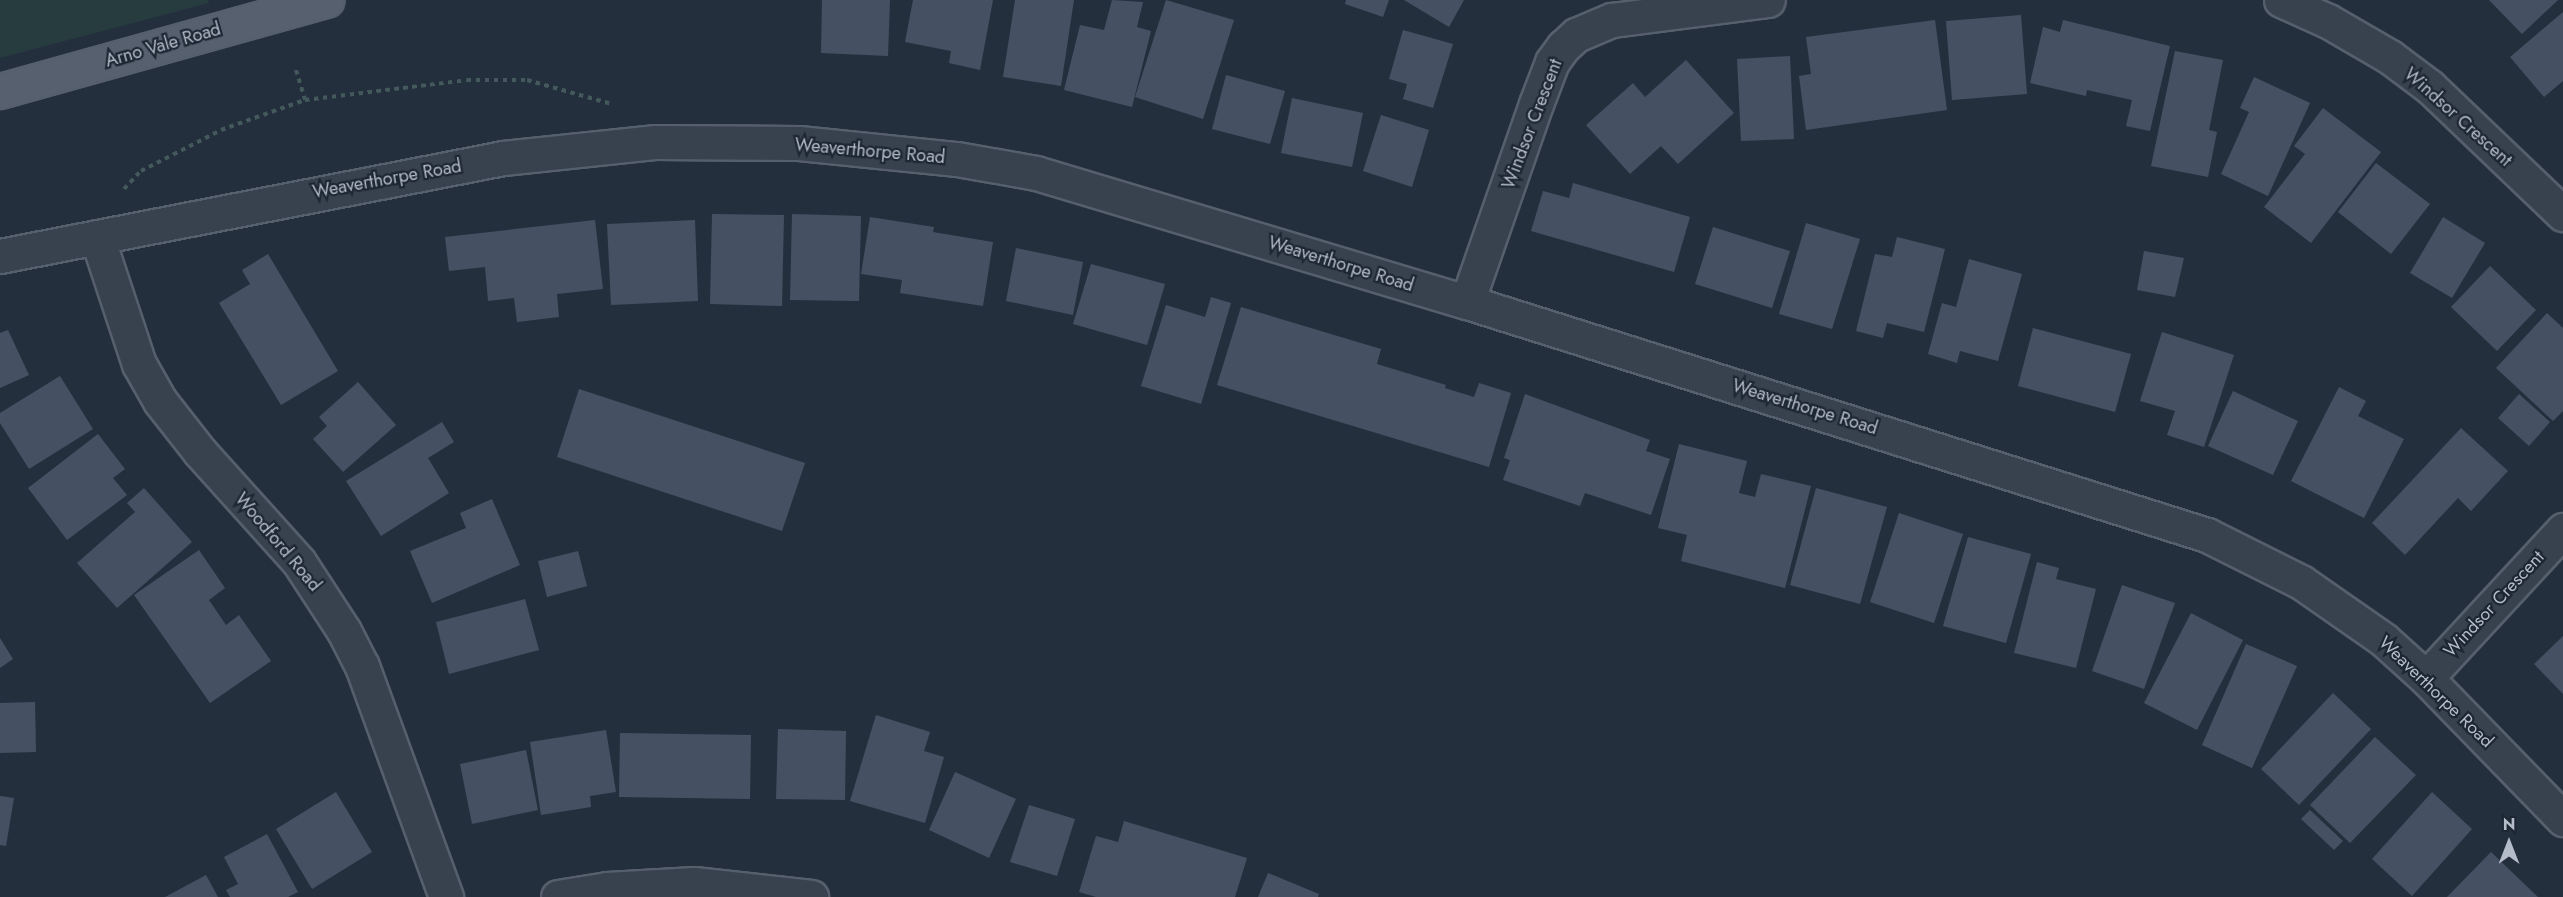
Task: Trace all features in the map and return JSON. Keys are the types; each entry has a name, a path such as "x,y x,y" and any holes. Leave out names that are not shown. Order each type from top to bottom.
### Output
{"main road":[{"name":"Arno Vale Road","path":"0,91 327,0"}],"street":[{"name":"Windsor Crescent","path":"1467,302 1539,96 1563,47 1576,35 1612,20 1768,0"},
{"name":"Windsor Crescent","path":"2281,0 2361,38 2430,87 2563,214"},
{"name":"Weaverthorpe Road","path":"0,256 503,158 656,142 799,143 957,159 1036,173 1467,302 2207,535 2301,582 2384,640 2426,678 2563,819"},
{"name":"Woodford Road","path":"97,237 139,364 160,401 200,452 299,562 344,631 362,666 446,897"},
{"name":"Windsor Crescent","path":"2426,678 2563,530"},
{"path":"558,897 607,889 694,884 812,897"}],"path":[{"path":"296,70 305,100"},
{"path":"97,237 108,225 118,195 141,171 221,130 305,100 467,80 527,80 614,105"}],"green space":[{"path":"0,0 208,0 209,3 0,58"}],"building":[{"path":"822,0 890,0 888,56 821,53"},
{"path":"913,0 993,0 980,70 949,63 951,51 905,42"},
{"path":"1015,0 1074,0 1061,86 1003,77"},
{"path":"1112,0 1143,2 1137,27 1151,31 1132,107 1064,90 1080,25 1104,30"},
{"path":"1166,0 1234,20 1203,119 1135,97"},
{"path":"1346,0 1389,0 1383,17 1345,4"},
{"path":"1404,0 1464,0 1449,27"},
{"path":"2489,0 2558,0 2522,34"},
{"path":"2563,12 2563,81 2544,97 2510,57"},
{"path":"2021,15 2027,94 1952,100 1946,21"},
{"path":"1935,20 1947,110 1806,130 1799,76 1811,74 1806,37"},
{"path":"2063,20 2170,46 2150,131 2126,126 2132,100 2087,90 2086,96 2030,83 2043,27 2060,32"},
{"path":"1403,30 1453,44 1433,108 1403,99 1407,84 1389,79"},
{"path":"2175,51 2223,60 2209,130 2217,132 2208,177 2151,166"},
{"path":"1790,56 1794,139 1741,141 1737,59"},
{"path":"1686,60 1734,113 1678,164 1661,146 1630,174 1586,125 1633,83 1645,97"},
{"path":"1226,75 1285,91 1270,144 1212,129"},
{"path":"2254,77 2310,103 2268,196 2221,174 2249,112 2240,108"},
{"path":"1292,98 1363,113 1352,167 1281,153"},
{"path":"2323,108 2381,152 2311,243 2264,207 2305,154 2294,146"},
{"path":"1381,115 1429,130 1412,187 1363,171"},
{"path":"2376,163 2430,204 2391,254 2338,212"},
{"path":"1573,183 1690,217 1674,272 1531,231 1543,191 1569,198"},
{"path":"712,214 784,215 782,306 710,304"},
{"path":"792,214 861,216 859,301 790,300"},
{"path":"870,217 934,227 933,232 993,242 983,306 900,293 902,280 861,274"},
{"path":"2443,217 2485,243 2452,298 2410,273"},
{"path":"595,220 603,289 557,294 559,317 517,322 514,298 488,301 485,267 449,271 445,237"},
{"path":"695,220 698,301 611,305 607,224"},
{"path":"1806,223 1860,239 1832,329 1779,314"},
{"path":"1713,227 1790,251 1772,308 1695,284"},
{"path":"1897,237 1945,249 1924,332 1887,323 1883,338 1856,331 1875,254 1892,257"},
{"path":"1016,248 1083,262 1073,315 1006,301"},
{"path":"2144,251 2184,258 2175,297 2137,290"},
{"path":"268,254 338,371 281,405 219,303 250,284 242,270"},
{"path":"1969,259 2022,274 1998,361 1960,351 1957,363 1928,354 1942,303 1956,307"},
{"path":"1091,264 1165,284 1147,345 1073,324"},
{"path":"2490,266 2536,310 2497,351 2451,307"},
{"path":"1211,297 1231,303 1201,404 1141,386 1166,305 1205,317"},
{"path":"1241,307 1381,349 1377,364 1446,385 1445,388 1474,397 1479,383 1511,393 1489,467 1217,385"},
{"path":"2547,313 2563,328 2563,411 2553,421 2496,368"},
{"path":"2033,328 2131,354 2115,412 2018,386"},
{"path":"8,330 29,375 0,388 0,333"},
{"path":"2162,332 2234,355 2204,447 2167,435 2175,411 2140,401"},
{"path":"60,376 93,429 29,469 0,423 0,413"},
{"path":"358,382 396,425 343,472 313,439 327,426 319,417"},
{"path":"2339,387 2366,401 2358,416 2404,439 2364,518 2291,481"},
{"path":"579,389 805,463 782,531 557,457"},
{"path":"2233,391 2298,421 2273,475 2208,446"},
{"path":"1525,394 1650,440 1646,451 1670,459 1651,515 1585,493 1580,506 1503,480 1510,460 1504,458"},
{"path":"2519,394 2550,422 2529,446 2498,418"},
{"path":"442,422 454,442 428,458 449,493 381,536 346,481"},
{"path":"2461,428 2508,471 2471,511 2458,498 2405,555 2372,523"},
{"path":"98,434 125,469 113,478 127,495 67,540 28,488"},
{"path":"1679,444 1747,461 1739,493 1755,497 1761,474 1811,486 1785,588 1681,561 1687,535 1658,528"},
{"path":"144,488 192,542 117,608 77,563 135,512 127,503"},
{"path":"1816,488 1887,507 1860,604 1790,585"},
{"path":"492,499 520,565 432,603 410,551 466,528 460,513"},
{"path":"1899,513 1963,534 1934,623 1870,602"},
{"path":"1968,537 2031,554 2006,643 1943,626"},
{"path":"199,550 225,588 209,600 226,625 239,615 271,661 210,703 134,595"},
{"path":"578,551 587,586 547,597 538,561"},
{"path":"2037,562 2059,568 2056,579 2096,589 2076,668 2014,653"},
{"path":"2122,585 2175,603 2144,689 2092,671"},
{"path":"525,599 539,650 449,674 436,622"},
{"path":"2191,613 2243,640 2197,730 2144,703"},
{"path":"2563,636 2563,694 2534,664"},
{"path":"0,638 13,659 0,668"},
{"path":"2246,644 2297,666 2252,768 2202,745"},
{"path":"2333,693 2371,729 2299,805 2261,769"},
{"path":"35,702 36,752 0,753 0,703"},
{"path":"876,715 930,732 924,751 944,757 925,823 850,801"},
{"path":"778,729 846,731 845,800 776,799"},
{"path":"606,730 616,792 590,796 591,807 541,815 530,742"},
{"path":"620,733 751,735 750,799 619,797"},
{"path":"2375,737 2416,775 2350,843 2310,805"},
{"path":"526,750 538,810 472,824 460,764"},
{"path":"955,772 1016,799 989,858 929,830"},
{"path":"336,792 372,852 312,889 276,829"},
{"path":"2432,792 2472,829 2412,896 2372,859"},
{"path":"0,796 14,798 6,846 0,845"},
{"path":"1029,805 1075,819 1057,876 1010,862"},
{"path":"2310,810 2343,841 2334,850 2301,819"},
{"path":"1124,821 1247,858 1235,897 1096,897 1079,892 1096,836 1118,842"},
{"path":"267,834 298,892 288,897 230,897 226,890 238,884 224,857"},
{"path":"2491,852 2538,897 2447,897"},
{"path":"1268,873 1319,894 1318,897 1258,897"},
{"path":"206,875 218,897 165,897"}]}
